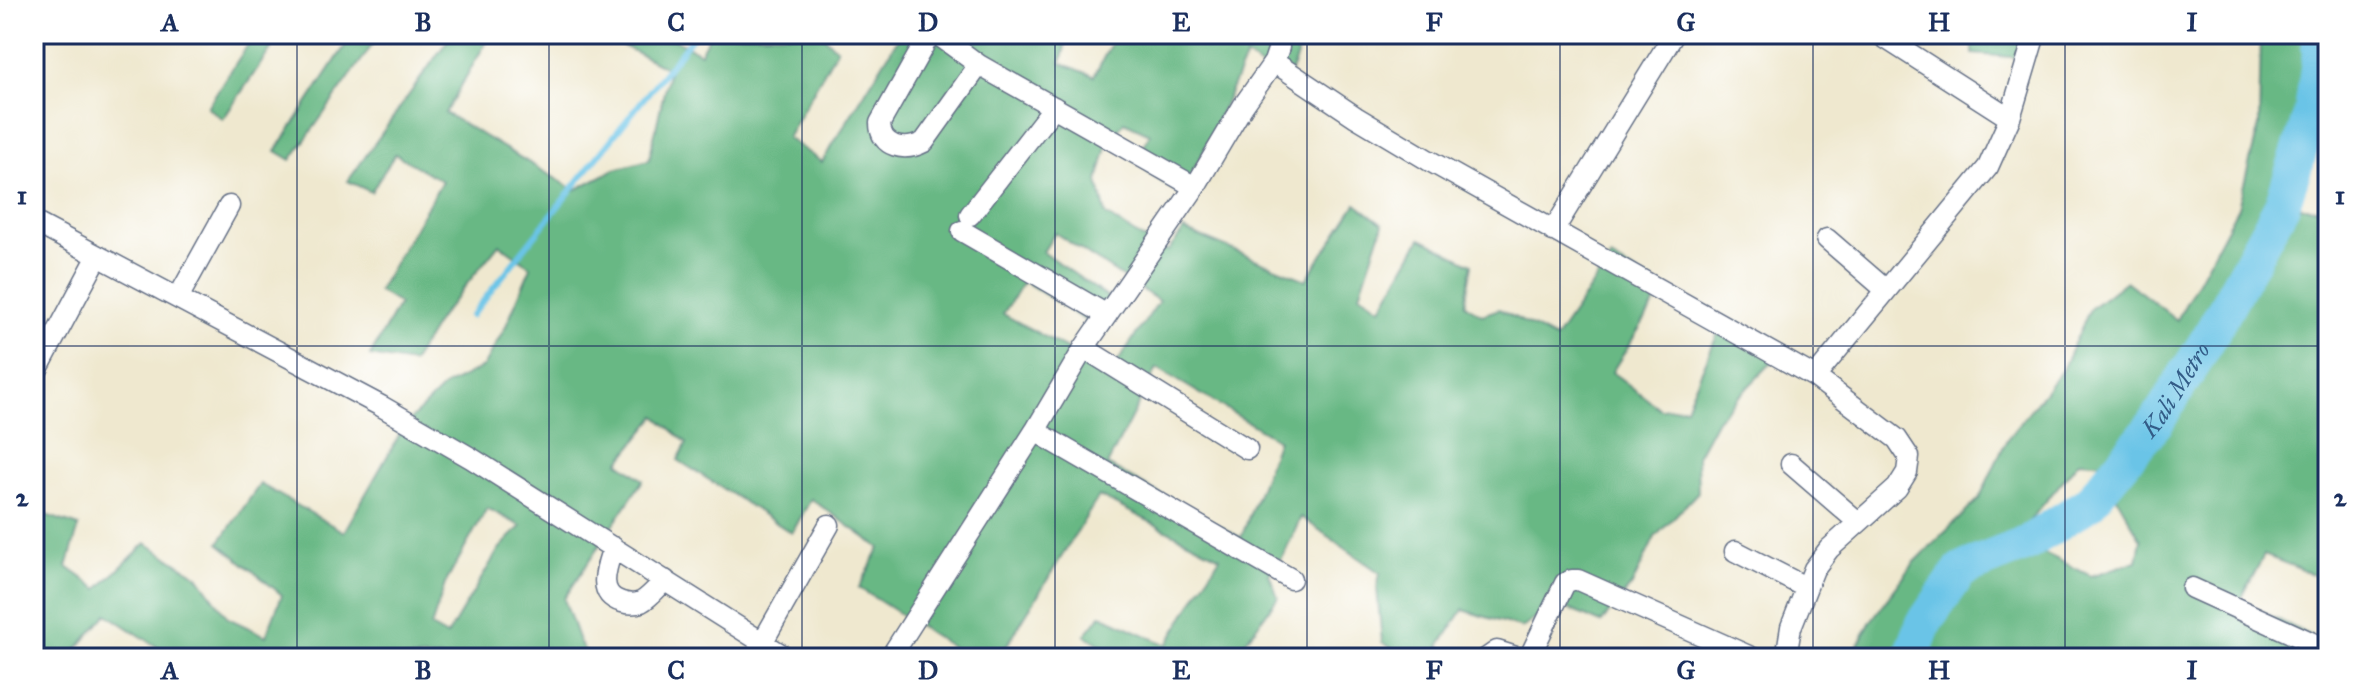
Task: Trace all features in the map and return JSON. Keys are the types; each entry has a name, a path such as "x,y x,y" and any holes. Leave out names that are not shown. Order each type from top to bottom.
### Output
{"street":[{"path":"930,34 880,123 886,142 893,146 915,147 924,142 979,65"},
{"path":"937,34 979,65 1195,187"},
{"path":"890,658 1035,431 1084,348 1195,187 1243,106 1274,62 1279,47 1277,34"},
{"path":"1553,231 1674,34"},
{"path":"1879,34 2010,118"},
{"path":"1815,377 1988,167 2010,118 2035,34"},
{"path":"1274,62 1380,131 1815,377 1897,439 1909,457 1907,472 1897,488 1829,549 1814,569 1791,627 1786,658"},
{"path":"1054,107 966,223 1107,315"},
{"path":"178,298 229,206"},
{"path":"34,222 381,406 613,547 787,658"},
{"path":"1827,239 1886,290"},
{"path":"34,376 98,256"},
{"path":"1084,348 1247,449"},
{"path":"1035,431 1291,579"},
{"path":"1791,464 1858,522"},
{"path":"762,643 829,525"},
{"path":"613,547 604,572 609,595 630,604 642,602 665,580"},
{"path":"1735,551 1805,587"},
{"path":"1529,658 1565,583 1578,580 1753,658"},
{"path":"2192,588 2328,650"},
{"path":"1487,658 1497,651 1519,658"}],"green space":[{"path":"255,34 281,34 223,119 207,107"},
{"path":"353,34 380,34 291,160 276,151"},
{"path":"452,34 491,34 445,113 575,190 615,169 649,160 669,69 600,34 664,34 700,53 710,34 821,34 837,49 787,138 822,162 901,34 1068,34 1061,63 1094,76 1116,34 1296,34 1297,56 1285,86 1246,56 1204,151 1180,194 1149,173 1141,152 1150,134 1124,122 1107,147 1098,181 1106,215 1168,251 1184,230 1306,280 1356,204 1383,224 1360,294 1381,308 1421,238 1472,264 1465,304 1482,315 1499,309 1555,339 1611,258 1664,289 1612,372 1660,409 1686,407 1722,324 1781,353 1717,419 1697,456 1698,492 1655,537 1632,585 1601,623 1557,604 1522,628 1463,610 1439,646 1457,658 1407,658 1382,642 1377,588 1380,573 1301,517 1284,555 1269,574 1278,597 1244,644 1276,658 1122,658 1085,635 1101,615 1167,645 1220,557 1099,496 999,658 961,658 963,654 859,588 880,548 811,499 792,533 678,460 687,443 656,416 619,462 643,480 564,599 579,641 589,658 166,658 168,654 107,614 69,658 34,658 34,522 46,515 79,526 67,567 98,589 146,543 198,576 228,618 266,636 282,595 219,543 260,484 344,532 405,425 445,386 483,367 506,326 531,267 499,244 441,316 412,363 370,356 399,304 378,291 442,181 395,154 371,192 348,181","holes":["1055,233 1159,301 1110,373 1003,314 1024,281 1104,333 1120,306 1043,252","1157,368 1278,440 1241,538 1107,465","487,508 521,526 499,549 447,636 431,627 445,584"]},
{"path":"1973,34 2021,34 2023,58 1973,54"},
{"path":"2261,34 2328,34 2328,59 2320,53 2312,112 2283,205 2328,209 2328,580 2264,555 2240,601 2322,641 2319,658 1911,658 1923,623 1905,646 1905,658 1851,658 1871,621 1915,562 1979,499 2007,439 2062,370 2090,309 2126,281 2177,320 2238,207 2259,126","holes":["2079,461 2120,464 2107,480 2141,540 2137,561 2091,576 2026,544 2004,552"]}],"waterway":[{"path":"471,316 695,34"},
{"name":"Kali Metro","path":"1911,658 1924,623 1961,570 2026,544 2089,503 2157,421 2210,336 2282,205 2312,112 2320,53 2318,34"}]}
